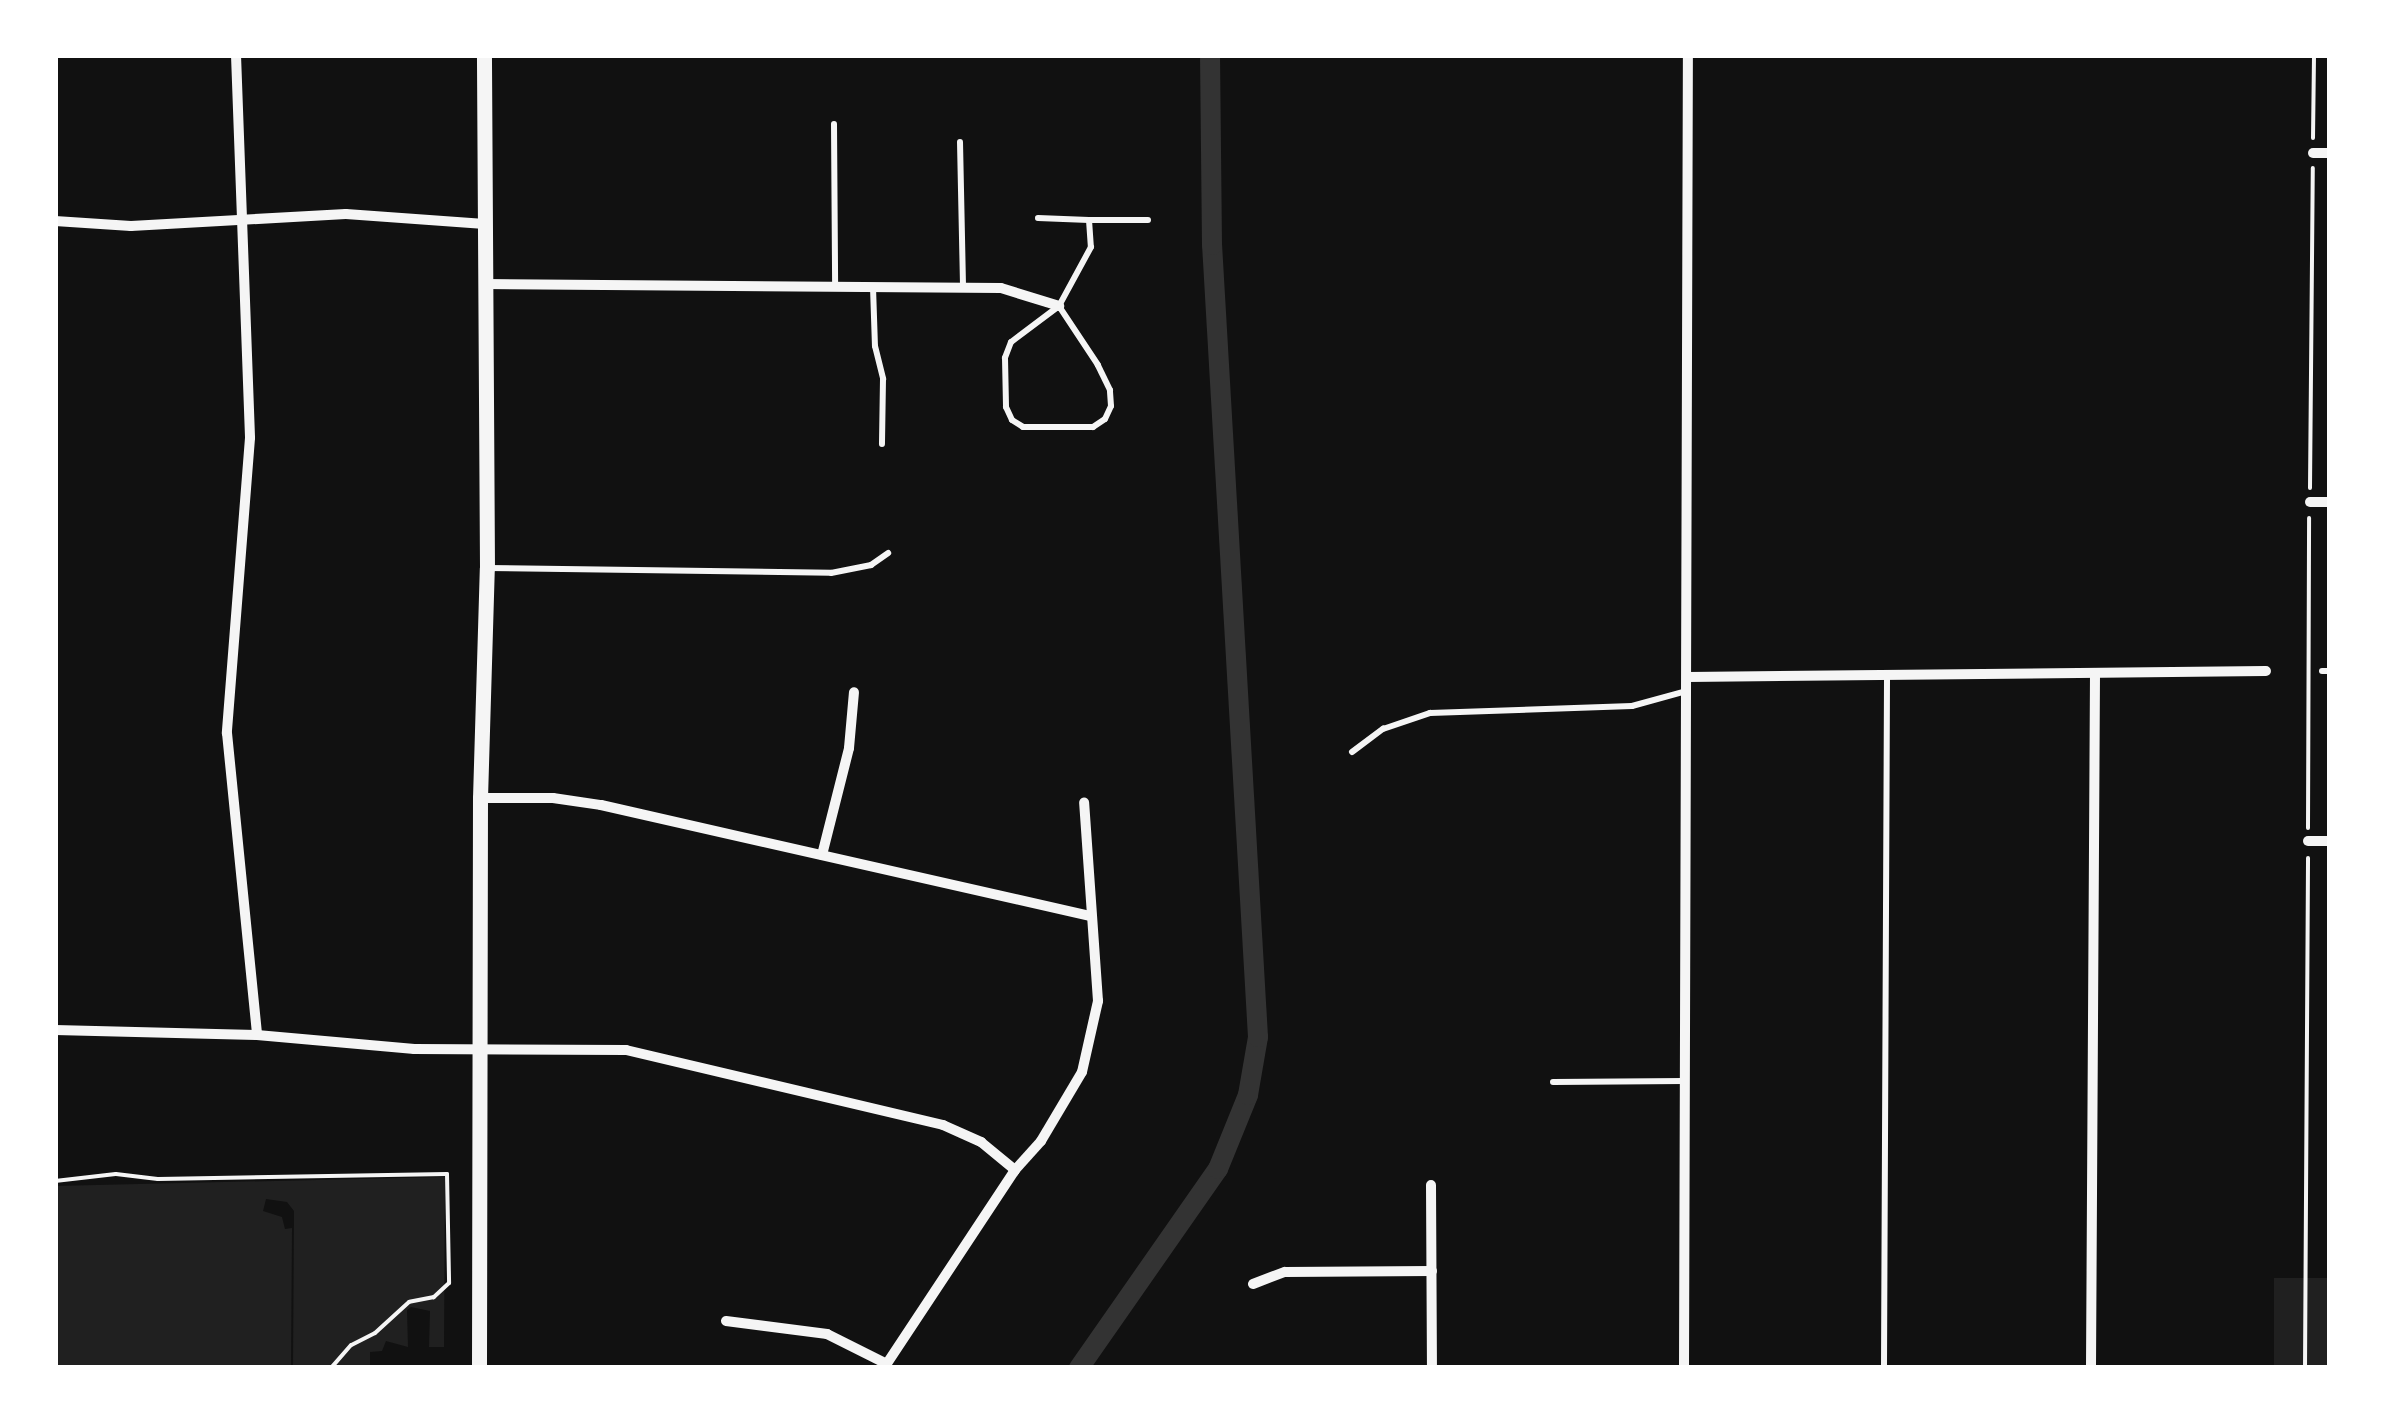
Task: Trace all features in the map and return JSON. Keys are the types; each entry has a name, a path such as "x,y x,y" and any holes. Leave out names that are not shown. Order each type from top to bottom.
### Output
{"street":[{"path":"236,55 250,438 227,733 257,1035"},
{"path":"479,1368 480,798 486,568 484,55"},
{"path":"1684,1368 1688,55"},
{"path":"2313,153 2330,153"},
{"path":"55,221 131,226 346,214 485,224"},
{"path":"486,284 963,286 1001,288 1059,306"},
{"path":"2310,502 2330,502"},
{"path":"1688,678 2266,671"},
{"path":"2091,1368 2095,674"},
{"path":"822,855 849,748 854,692"},
{"path":"480,798 553,798 601,805 1090,916"},
{"path":"726,1320 827,1334 886,1366 1015,1170 1042,1141 1082,1072 1098,1001 1084,802"},
{"path":"2308,841 2330,842"},
{"path":"55,1030 257,1035 414,1049 626,1050 943,1124 981,1142 1015,1170"},
{"path":"1431,1186 1432,1368"},
{"path":"1252,1284 1284,1272 1432,1272"}],"lane":[{"path":"834,124 835,286"},
{"path":"960,142 963,286"},
{"path":"1038,218 1148,220"},
{"path":"1059,306 1098,365 1110,390 1111,406 1105,419 1093,426 1022,427 1012,420 1006,407 1006,358 1011,342 1024,328 1059,306 1091,247 1089,220"},
{"path":"873,286 876,346 883,379 882,444"},
{"path":"486,568 831,573 872,565 888,553"},
{"path":"1884,1368 1887,676"},
{"path":"1352,752 1405,718 1632,706 1688,691"},
{"path":"1553,1082 1684,1081"}],"path":[{"path":"2304,1368 2314,55"},
{"path":"55,1181 116,1174 158,1180 447,1174 449,1283 434,1297 409,1302 375,1332 351,1345 331,1368"}],"shaded area":[{"path":"445,1177 444,1347 429,1347 430,1311 411,1307 407,1310 408,1347 386,1341 382,1351 370,1352 370,1368 293,1368 294,1211 287,1202 266,1199 263,1211 282,1217 285,1229 292,1228 291,1368 55,1368 55,1186"},
{"path":"2274,1278 2330,1278 2330,1368 2274,1368"}],"waterway":[{"path":"1079,1368 1218,1169 1248,1095 1258,1037 1212,245 1210,55"}]}
